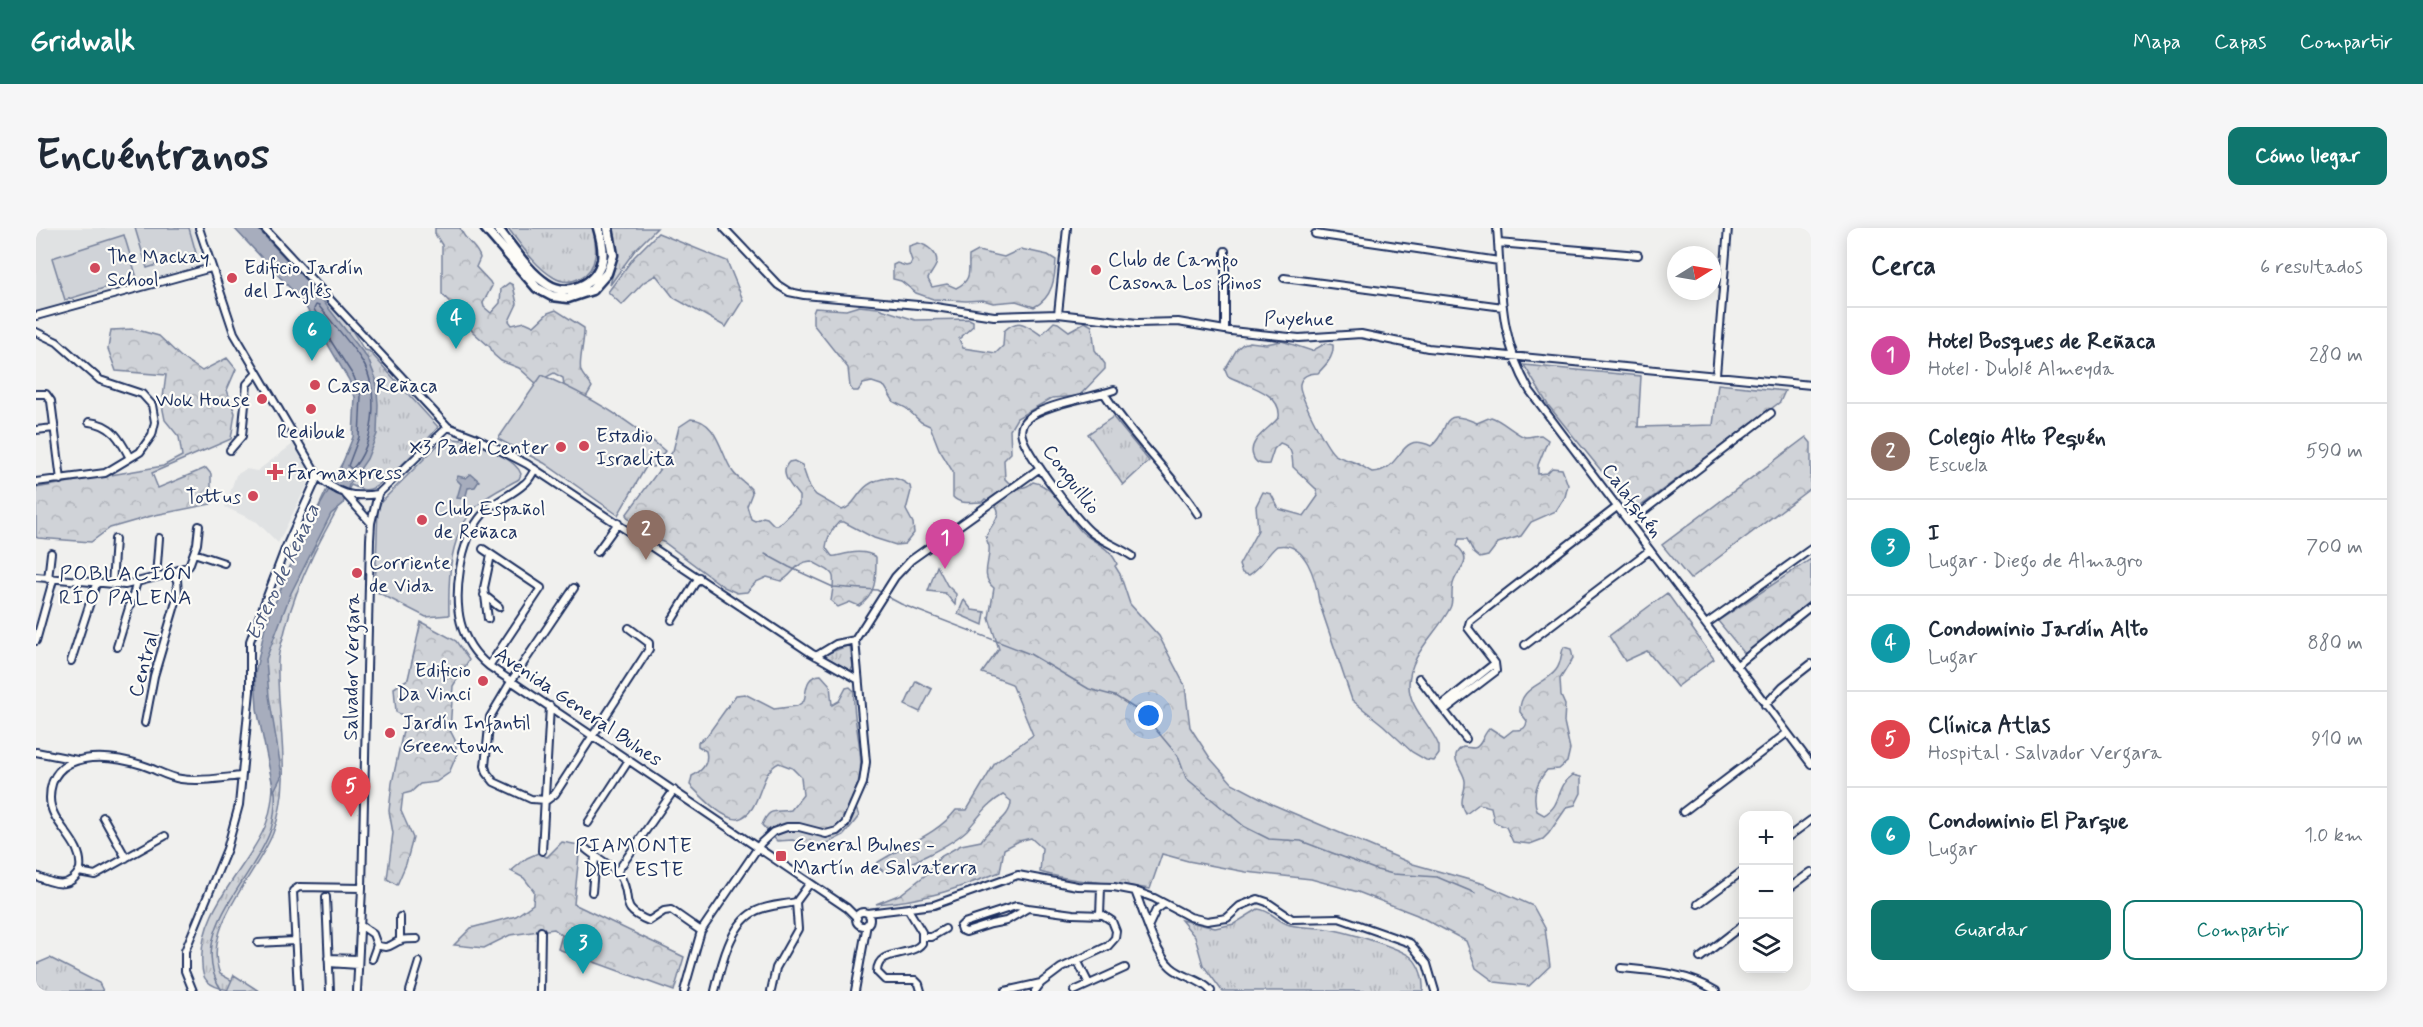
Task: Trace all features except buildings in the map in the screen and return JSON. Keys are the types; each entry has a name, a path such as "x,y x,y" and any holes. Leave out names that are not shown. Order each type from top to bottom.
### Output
{"main road":[{"path":"486,228 537,288 552,296 563,298 587,293 605,277 612,255 608,228"},
{"path":"497,228 544,282 556,288 570,289 586,283 599,268 603,251 598,228"}],"street":[{"path":"199,228 234,333 257,373 318,476 326,484 344,494 371,523"},
{"path":"264,228 448,427 527,464 816,656 857,680"},
{"name":"Puyehue","path":"724,228 774,282 789,292 929,306 994,316 1058,314 1137,323 1178,322 1299,338 1361,334 1416,347 1810,384"},
{"path":"1058,314 1067,228"},
{"name":"Calafquén","path":"1497,228 1503,307 1512,356 1526,385 1543,411 1811,764"},
{"path":"1716,375 1728,228"},
{"path":"1315,234 1499,261"},
{"path":"1498,243 1638,255"},
{"path":"1225,251 1225,330"},
{"path":"36,316 211,268"},
{"path":"1284,278 1503,307"},
{"path":"36,332 63,346 100,380 138,391 149,401 155,416 152,435 147,445 105,473 36,482"},
{"path":"230,450 242,436 247,384 257,373"},
{"path":"1114,390 1104,393 1112,407 1173,478 1198,514"},
{"name":"Conguillio","path":"1104,393 1061,404 1031,416 1023,424 1022,436 1040,468 1092,533 1132,556"},
{"path":"36,394 43,394 49,398 61,480"},
{"path":"1629,522 1771,413"},
{"path":"89,422 104,424 110,428 130,458"},
{"path":"344,494 378,494 448,427"},
{"path":"36,430 54,428"},
{"path":"524,484 528,472 527,464"},
{"path":"684,991 701,931 758,847 772,832 782,828 799,827 830,834 845,824 863,783 866,767 855,640 903,567 1040,468"},
{"name":"Avenida General Bulnes","path":"535,469 524,484 482,514 472,528 463,551 457,595 459,619 473,650 489,666 861,917 946,901 1018,875 1077,886 1135,891 1190,917 1207,921 1227,918 1240,906 1258,899 1292,919 1339,918 1410,943 1428,964 1435,991"},
{"path":"524,484 542,474"},
{"path":"193,991 185,971 184,951 236,825 250,691 249,654 252,632 318,476"},
{"name":"Salvador Vergara","path":"357,991 362,888 371,523 378,494"},
{"path":"1443,708 1495,663 1469,630 1469,623 1617,507"},
{"path":"597,552 618,523"},
{"path":"36,577 112,585 137,582 168,574 189,566 199,535 199,526"},
{"path":"156,577 159,538"},
{"path":"112,585 115,539"},
{"path":"483,549 541,588 489,666"},
{"path":"1706,624 1811,549"},
{"path":"1525,645 1650,550"},
{"path":"36,641 51,579 51,553"},
{"path":"194,553 224,563"},
{"path":"488,619 484,596 485,573 491,555"},
{"name":"Central","path":"145,723 154,676 179,589 177,579 168,574"},
{"path":"672,620 699,578"},
{"path":"117,647 137,582"},
{"path":"71,661 96,584"},
{"path":"574,588 512,680 488,722 486,770 494,782 534,800 544,800 555,794 650,649 649,643 629,628"},
{"path":"484,596 500,607"},
{"path":"1736,666 1811,606"},
{"path":"816,656 836,644 855,640"},
{"path":"1765,705 1783,686 1811,664"},
{"path":"1419,678 1466,739"},
{"path":"542,851 550,706"},
{"path":"1683,812 1787,733"},
{"path":"36,752 76,760"},
{"path":"36,870 38,877 62,885 72,881 79,872 81,861 79,854 53,813 50,796 56,775 67,764 76,760 94,758 130,762 180,779 241,776"},
{"path":"588,822 629,760"},
{"path":"617,872 674,790"},
{"path":"103,817 126,858"},
{"path":"1793,833 1811,820"},
{"path":"79,872 95,875 165,836"},
{"path":"586,849 617,872 624,884 628,907 633,913 652,921 664,911 671,910 701,931"},
{"path":"592,892 596,857"},
{"path":"1793,885 1811,872"},
{"path":"1698,904 1739,873"},
{"path":"771,991 776,968 798,929 796,902 810,883"},
{"path":"1100,915 1101,887"},
{"path":"298,991 294,942 294,889 362,888"},
{"path":"1135,891 1159,951 1167,963 1179,973 1204,984 1211,991"},
{"path":"326,897 330,991"},
{"path":"715,991 728,945 750,915 761,909 796,902"},
{"path":"1149,925 1156,910 1164,904"},
{"path":"1005,991 1041,983 1077,960 1108,946 1115,934 1114,924 1107,917 1100,915 1073,914 1016,906 964,923 960,927 966,933 1001,923 1028,908"},
{"path":"908,909 923,937"},
{"name":"Avenida General Bulnes","path":"868,923 892,912"},
{"path":"400,917 400,941"},
{"path":"861,917 868,923"},
{"path":"861,917 868,923"},
{"path":"855,991 861,966 861,917"},
{"path":"862,946 868,923"},
{"path":"360,925 373,934 377,945 372,959"},
{"path":"1700,958 1739,927"},
{"path":"923,937 931,937 945,929"},
{"path":"540,991 542,931"},
{"path":"921,991 919,984 915,981 885,980 878,975 877,969 882,959 918,947 923,937"},
{"path":"377,945 389,947 400,941 417,939"},
{"path":"258,943 294,942"},
{"path":"329,960 358,962"},
{"path":"1077,960 1089,984"},
{"path":"410,991 419,962"},
{"path":"1074,991 1125,968"},
{"path":"1621,968 1668,973 1688,978 1716,991"},
{"path":"1035,991 1041,983"}],"shaded area":[{"name":"The Mackay School","path":"36,228 193,228 204,266 36,312"},
{"path":"293,444 309,470 310,479 278,543 257,522 225,507 236,475 246,469 257,471"}],"green space":[{"name":"The Mackay School","path":"135,228 189,228 196,253 147,268"},
{"path":"238,228 264,228 330,301 364,350 369,351 438,427 407,460 373,488 367,490 351,485 313,556 290,611 278,661 283,748 279,812 273,833 265,849 224,920 218,938 216,956 220,974 251,991 222,989 207,981 202,968 203,944 207,926 215,909 256,844 267,820 272,800 274,772 261,659 288,572 326,491 358,436 359,394 307,300"},
{"path":"435,228 460,228 477,251 480,258 476,267 492,286 483,303 491,313 500,303 501,289 509,283 513,285 517,304 509,321 512,325 525,322 534,326 548,313 556,310 584,328 580,367 592,387 585,399 564,386 563,378 554,373 539,386 519,368 501,361 490,347 473,332 442,294 442,245 435,234"},
{"path":"508,228 593,228 596,249 590,270 573,281 553,277 534,261"},
{"path":"613,228 657,228 635,250 610,285 616,260"},
{"path":"658,233 727,261 743,300 726,327 674,298 656,275 644,282 622,305 608,292 634,257"},
{"name":"The Mackay School","path":"124,235 137,278 65,300 52,258"},
{"path":"918,243 929,248 936,257 936,265 928,279 932,287 947,284 956,288 965,282 969,274 969,256 978,251 1004,257 1021,249 1048,255 1056,260 1052,286 1045,298 1034,307 1016,301 993,303 983,300 933,299 916,293 901,281 893,279 893,265 897,263 910,265 912,261 909,246"},
{"path":"859,306 878,308 915,320 969,319 973,321 973,326 959,339 963,348 996,353 1003,346 1004,331 1015,324 1023,324 1041,335 1054,322 1069,331 1085,322 1092,326 1095,350 1105,364 1105,369 1079,396 1052,398 1017,418 1010,430 1011,453 1004,460 1005,479 1019,488 1026,487 1033,482 1048,489 1082,532 1114,558 1130,604 1159,636 1185,686 1190,727 1210,758 1232,783 1274,805 1413,864 1484,884 1533,906 1545,928 1550,966 1529,986 1495,982 1476,968 1466,941 1417,915 1358,892 1311,879 1246,872 1162,854 1150,889 1054,876 1040,872 1042,848 1031,838 1004,849 1000,872 939,893 876,904 901,894 928,873 940,857 961,845 981,841 1004,817 1011,801 1003,795 988,806 960,836 940,849 885,872 874,865 939,827 956,810 967,810 995,763 1033,735 1012,684 982,673 999,649 989,618 994,588 986,573 989,546 986,536 998,516 997,507 985,499 982,502 967,502 956,500 953,497 953,472 939,449 930,426 894,402 885,387 872,382 863,384 858,391 853,391 850,387 848,368 813,324 813,313 815,308 846,310"},
{"path":"134,329 159,336 180,356 202,371 227,358 236,369 227,390 235,413 231,439 152,473 158,488 206,468 211,474 211,504 155,515 110,528 91,542 38,538 36,537 36,488 163,466 182,456 179,437 165,420 162,405 166,375 116,371 108,349 111,330"},
{"path":"1282,341 1312,351 1326,343 1333,345 1327,364 1318,373 1305,377 1300,384 1303,398 1319,431 1330,449 1339,457 1372,472 1382,470 1412,443 1420,442 1431,446 1450,418 1464,418 1477,423 1491,417 1523,436 1541,435 1548,440 1538,465 1538,474 1547,473 1552,468 1562,469 1568,485 1565,497 1556,511 1531,522 1521,536 1498,543 1488,556 1480,558 1474,553 1467,539 1459,539 1457,546 1462,551 1465,560 1453,584 1451,605 1445,618 1419,654 1410,674 1410,693 1416,709 1439,746 1439,754 1434,761 1426,760 1412,752 1352,700 1319,602 1312,573 1302,555 1287,546 1277,546 1249,575 1242,573 1239,565 1258,530 1256,506 1263,492 1271,494 1279,509 1304,516 1318,496 1316,489 1293,467 1291,452 1284,445 1280,443 1274,449 1269,464 1255,461 1253,445 1279,417 1278,408 1275,401 1268,395 1228,376 1225,369 1237,349 1243,344"},
{"path":"1524,365 1641,376 1638,427 1713,425 1718,384 1785,391 1780,402 1634,511 1548,405"},
{"name":"Estadio Israelita","path":"542,375 606,408 665,451 653,467 647,465 618,515 544,463 498,439"},
{"path":"1113,417 1149,461 1123,485 1088,434"},
{"path":"691,419 707,425 713,432 733,472 751,489 752,493 747,506 751,519 755,521 763,517 774,525 778,525 799,505 799,496 785,475 789,462 794,461 802,465 810,488 816,495 842,510 852,503 864,488 878,480 894,478 910,486 911,491 906,510 913,523 914,533 905,544 896,545 874,538 844,522 839,522 829,537 826,547 832,556 863,552 876,557 874,584 865,601 859,606 850,602 838,607 831,601 834,584 832,575 811,561 798,566 781,581 767,577 756,582 747,592 737,593 724,587 665,543 637,530 626,515 673,451 679,427"},
{"path":"1806,437 1811,443 1811,488 1690,579 1662,545"},
{"name":"Club Español de Reñaca","path":"452,439 491,450 510,462 521,474 519,479 483,500 469,515 456,541 452,556 449,615 426,617 375,591 378,509 381,502 437,446"},
{"path":"1811,559 1811,602 1745,654 1718,621"},
{"path":"937,566 947,585 956,594 955,605 945,593 928,591"},
{"path":"1667,593 1714,659 1677,687 1647,651 1625,661 1609,636"},
{"path":"964,600 972,610 985,612 983,625 958,614"},
{"path":"421,622 456,641 469,660 453,686 450,730 455,740 457,754 449,773 436,782 420,784 411,792 403,794 401,811 413,838 397,885 387,879 393,833 389,811 392,783 406,717 396,712 394,688 408,679"},
{"path":"850,645 853,667 850,671 823,655"},
{"path":"1564,647 1571,649 1573,658 1560,679 1561,696 1565,705 1564,722 1570,749 1567,762 1559,769 1547,770 1540,780 1535,794 1537,811 1544,815 1550,811 1567,780 1573,775 1581,777 1581,793 1575,805 1567,807 1543,839 1530,844 1513,842 1506,827 1494,822 1491,807 1479,804 1466,814 1462,804 1465,781 1456,755 1463,747 1477,747 1490,728 1504,737 1513,730 1524,728 1527,721 1520,712 1521,703 1528,692 1556,670"},
{"path":"821,675 830,685 832,705 839,701 846,688 850,687 854,691 861,757 858,784 852,798 859,816 844,835 814,850 793,840 777,841 762,825 770,813 791,810 803,795 801,777 792,768 779,763 772,768 752,809 738,819 719,811 690,785 692,776 699,772 706,763 706,751 698,746 698,742 706,737 736,695 745,694 774,709 797,706 804,701 809,681"},
{"path":"916,681 932,689 920,712 905,705"},
{"path":"562,842 580,845 574,904 684,957 674,991 583,958 587,944 562,935 554,929 510,935 484,948 454,945 471,928 516,916 533,904 534,891 524,878 511,871 527,858 538,853 547,857"},
{"path":"1258,909 1290,925 1345,933 1404,953 1414,960 1419,968 1423,991 1222,991 1203,965 1195,937 1181,920 1215,928 1234,924"},
{"path":"562,935 588,944 583,958 558,949"},
{"path":"50,958 99,983 103,991 36,991 36,964"},
{"path":"234,975 259,991 227,991"}],"water":[{"path":"234,228 257,228 313,288 368,359 376,379 378,404 377,434 367,459 349,485 343,504 331,514 291,593 266,659 269,696 282,775 274,791 257,709 255,674 265,627 303,535 338,474 353,437 355,397 349,380 303,302"},
{"path":"471,474 479,481 475,487 468,488 465,499 457,498 461,484 456,479 458,476 466,478"}],"waterway":[{"path":"765,554 833,587 877,590 882,593"},
{"path":"886,596 901,604 1030,654 1089,689 1115,696 1142,713 1178,756 1186,778 1245,827 1269,839 1301,841 1377,870 1393,874 1437,877 1475,893"},
{"name":"Estero de Reñaca","path":"222,991 213,970 211,949 216,929 225,909 261,851 270,832 275,791"}],"place":[{"name":"The Mackay School","path":"95,268"},
{"name":"Club de Campo Casona Los Pinos","path":"1096,270"},
{"name":"Edificio Jardín del Inglés","path":"232,278"},
{"name":"Condominio Jardín Alto","path":"456,349"},
{"name":"Condominio El Parque","path":"312,361"},
{"name":"Casa Reñaca","path":"315,385"},
{"name":"Wok House","path":"262,399"},
{"name":"Redibuk","path":"311,409"},
{"name":"Estadio Israelita","path":"584,446"},
{"name":"X3 Padel Center","path":"561,447"},
{"name":"Farmaxpress","path":"275,472"},
{"name":"Tottus","path":"253,496"},
{"name":"Club Español de Reñaca","path":"422,520"},
{"name":"Colegio Alto Pequén","path":"646,560"},
{"name":"Hotel Bosques de Reñaca","path":"945,569"},
{"name":"Corriente de Vida","path":"357,573"},
{"name":"Edificio Da Vinci","path":"483,681"},
{"name":"Jardín Infantil Greentown","path":"390,733"},
{"name":"Clínica Atlas","path":"351,817"},
{"name":"General Bulnes - Martín de Salvaterra","path":"781,856"},
{"name":"I","path":"583,974"}],"district":[{"name":"POBLACIÓN RÍO PALENA","path":"126,585"},
{"name":"PIAMONTE DEL ESTE","path":"634,857"}]}
